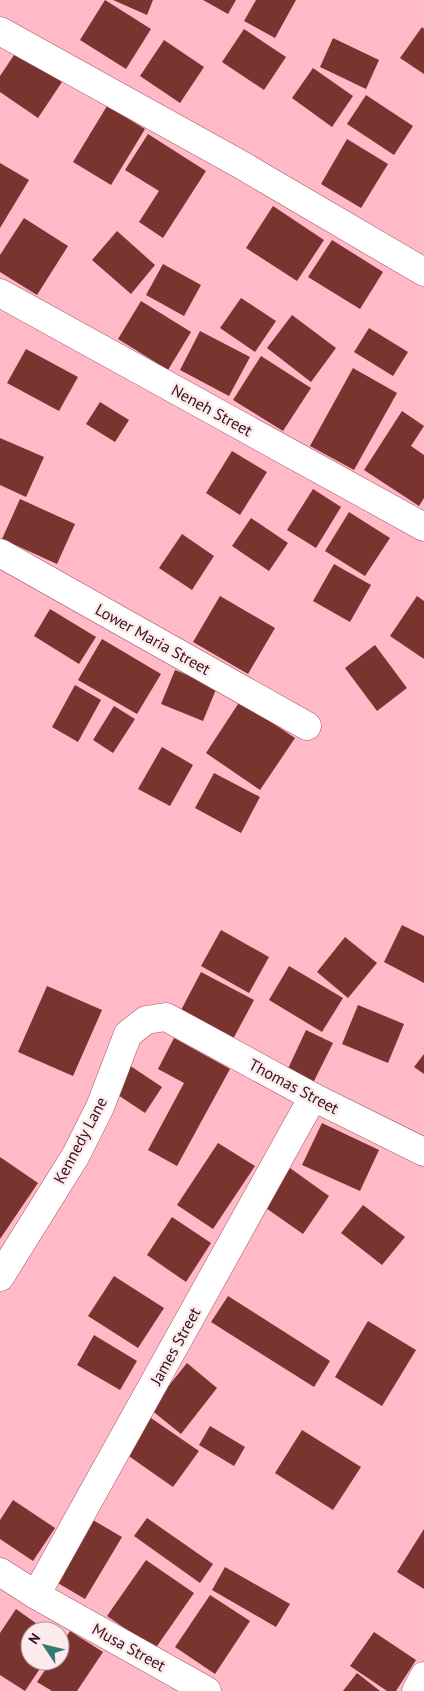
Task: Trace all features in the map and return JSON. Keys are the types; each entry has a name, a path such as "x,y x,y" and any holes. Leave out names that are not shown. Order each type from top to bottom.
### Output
{"street":[{"path":"0,31 238,163 424,272"},
{"name":"Neneh Street","path":"0,293 424,527"},
{"name":"Lower Maria Street","path":"0,553 307,726"},
{"name":"Thomas Street","path":"166,1017 313,1097 424,1152"},
{"name":"Kennedy Lane","path":"0,1277 76,1155 100,1107 128,1034 146,1020 166,1017"},
{"name":"James Street","path":"36,1595 313,1097"},
{"name":"Musa Street","path":"0,1572 36,1595 207,1691"},
{"path":"416,1691 424,1676"}],"building":[{"path":"105,0 151,29 126,69 80,40"},
{"path":"113,0 153,0 147,15"},
{"path":"203,0 236,0 228,14"},
{"path":"256,0 296,0 275,38 244,21"},
{"path":"422,27 424,29 424,74 400,58"},
{"path":"244,29 286,57 264,90 222,62"},
{"path":"333,38 379,60 366,89 320,67"},
{"path":"164,40 204,67 180,103 140,76"},
{"path":"16,52 62,82 38,118 0,92 0,76"},
{"path":"313,68 353,96 332,127 292,98"},
{"path":"366,95 413,126 394,155 347,124"},
{"path":"107,106 145,129 111,185 73,162"},
{"path":"148,134 206,171 163,238 139,222 159,191 125,170"},
{"path":"347,139 388,164 361,208 321,184"},
{"path":"0,163 29,180 0,228"},
{"path":"273,206 324,240 297,281 246,248"},
{"path":"24,218 68,246 37,295 0,272 0,255"},
{"path":"117,231 155,265 131,294 92,260"},
{"path":"332,240 383,272 360,309 308,277"},
{"path":"163,264 201,285 184,316 146,295"},
{"path":"241,298 276,321 255,352 220,328"},
{"path":"141,301 191,332 168,370 118,339"},
{"path":"292,315 336,348 311,382 267,348"},
{"path":"369,328 408,352 393,376 354,352"},
{"path":"200,331 250,357 229,396 180,370"},
{"path":"26,349 78,377 59,411 7,383"},
{"path":"261,356 311,388 283,431 233,400"},
{"path":"353,368 397,393 354,470 310,446"},
{"path":"100,402 129,420 115,442 86,424"},
{"path":"402,411 424,426 411,446 424,455 424,498 419,506 364,470"},
{"path":"0,438 44,457 26,497 0,485"},
{"path":"232,451 267,472 240,515 206,493"},
{"path":"313,489 341,507 316,548 287,530"},
{"path":"20,499 75,524 57,564 2,539"},
{"path":"349,512 390,538 365,576 325,551"},
{"path":"251,518 288,543 269,571 232,546"},
{"path":"182,534 214,556 192,590 159,568"},
{"path":"334,564 371,585 350,622 313,601"},
{"path":"220,596 275,628 248,674 193,642"},
{"path":"417,596 424,601 424,659 390,636"},
{"path":"50,609 96,637 79,664 34,636"},
{"path":"102,639 161,674 137,714 78,680"},
{"path":"375,645 407,688 377,711 345,668"},
{"path":"175,670 217,687 203,721 161,704"},
{"path":"75,685 101,700 78,742 52,727"},
{"path":"240,701 295,738 260,790 206,753"},
{"path":"114,706 135,719 113,753 93,740"},
{"path":"162,747 193,765 170,806 138,789"},
{"path":"214,773 260,797 241,833 195,808"},
{"path":"402,925 424,936 424,983 384,962"},
{"path":"221,930 269,957 249,993 201,966"},
{"path":"345,937 377,963 348,998 317,972"},
{"path":"289,966 343,998 322,1032 269,1000"},
{"path":"201,972 254,1000 232,1041 179,1014"},
{"path":"47,986 102,1010 73,1076 18,1052"},
{"path":"358,1005 404,1024 388,1063 342,1044"},
{"path":"306,1030 333,1043 312,1085 286,1073"},
{"path":"174,1038 230,1069 177,1166 148,1150 184,1083 158,1069"},
{"path":"424,1054 424,1074 414,1067"},
{"path":"129,1065 162,1087 145,1113 112,1091"},
{"path":"322,1123 379,1150 360,1191 302,1165"},
{"path":"218,1143 255,1166 213,1229 177,1205"},
{"path":"0,1157 38,1183 0,1239"},
{"path":"290,1168 329,1196 303,1234 263,1206"},
{"path":"363,1205 405,1237 382,1265 341,1233"},
{"path":"172,1217 211,1243 186,1282 147,1255"},
{"path":"114,1276 164,1308 138,1348 88,1316"},
{"path":"228,1296 330,1361 314,1387 211,1322"},
{"path":"368,1321 416,1350 382,1406 335,1377"},
{"path":"94,1335 137,1361 120,1390 77,1365"},
{"path":"187,1363 217,1388 181,1434 150,1409"},
{"path":"148,1416 199,1451 173,1487 123,1452"},
{"path":"210,1426 245,1447 234,1466 199,1445"},
{"path":"302,1430 361,1467 333,1510 275,1473"},
{"path":"13,1500 55,1528 33,1561 0,1539 0,1520"},
{"path":"147,1518 213,1564 200,1583 134,1536"},
{"path":"93,1520 122,1537 85,1599 56,1582"},
{"path":"424,1529 424,1589 397,1572"},
{"path":"146,1560 194,1593 155,1649 107,1616"},
{"path":"225,1567 290,1604 276,1627 212,1590"},
{"path":"210,1595 250,1621 215,1674 175,1647"},
{"path":"16,1609 33,1621 20,1621 20,1671 38,1671 25,1691 0,1675 0,1633"},
{"path":"70,1631 103,1652 77,1691 52,1691 37,1682 44,1671 70,1671"},
{"path":"374,1632 416,1660 396,1691 387,1691 350,1666"},
{"path":"357,1673 380,1691 343,1691"}]}
